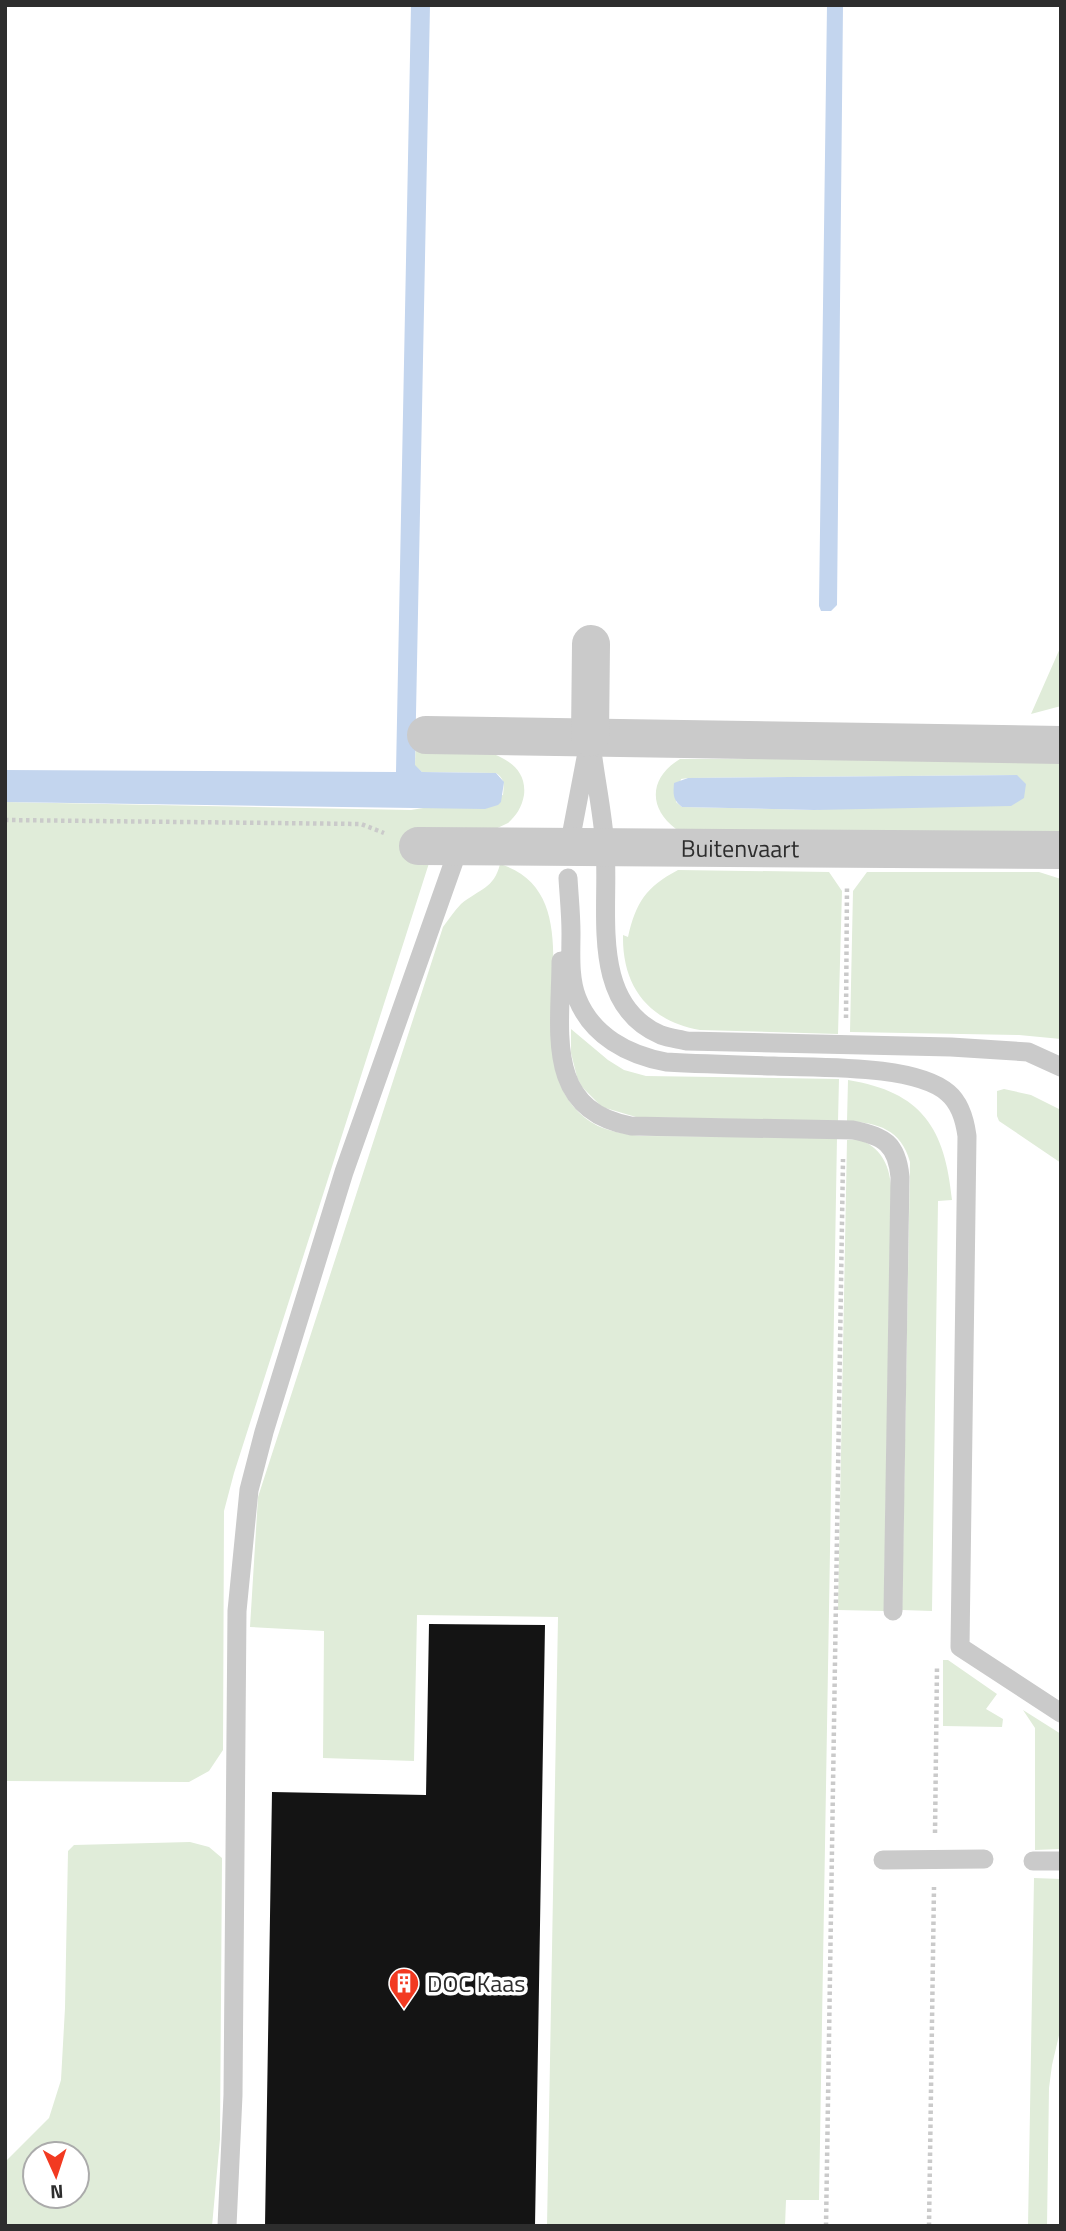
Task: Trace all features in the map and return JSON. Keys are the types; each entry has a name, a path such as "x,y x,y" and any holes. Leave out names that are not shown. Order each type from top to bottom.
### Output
{"street":[{"path":"590,737 591,644"},
{"path":"426,735 1061,745"},
{"name":"Buitenvaart","path":"418,846 459,847 568,862 605,847 1061,850"}],"lane":[{"path":"590,737 605,847 605,926 612,975 620,997 631,1015 644,1026 663,1036 688,1041 1028,1052 1061,1066"},
{"path":"590,737 560,903 560,1051 567,1082 587,1107 612,1122 631,1126 844,1129 870,1133 883,1140 891,1146 899,1166 892,1611"},
{"path":"227,2226 233,2095 237,1611 249,1490 264,1432 344,1172 459,847"},
{"path":"568,862 576,996 588,1018 604,1036 624,1049 645,1058 666,1062 845,1068 897,1074 936,1085 949,1093 959,1107 965,1119 967,1136 960,1647 1061,1713"},
{"path":"883,1860 984,1859"},
{"path":"1033,1861 1061,1861"}],"path":[{"path":"5,820 361,824 418,846"},
{"path":"845,1045 848,878"},
{"path":"826,2226 844,1129"},
{"path":"929,2226 937,1664"}],"green space":[{"path":"1061,646 1061,706 1031,714"},
{"path":"416,729 505,759 520,773 524,783 524,795 518,811 508,823 430,860 234,1473 224,1511 223,1750 209,1771 189,1782 5,1781 5,802 411,810 503,795 503,782 496,773 422,772 415,766"},
{"path":"1061,758 1061,839 676,829 660,811 656,792 663,774 680,759","holes":["1017,775 814,810 682,807 676,802 681,779 688,778"]},
{"path":"500,864 532,883 548,912 553,949 552,1029 556,1068 569,1101 598,1126 640,1136 837,1137 819,2200 786,2200 785,2226 547,2226 558,1617 417,1615 414,1761 323,1758 324,1631 250,1627 258,1497 443,927 461,904 490,884"},
{"path":"678,870 829,872 842,891 838,1034 700,1030 666,1019 642,999 627,971 623,935 628,937 639,905 650,889"},
{"path":"867,872 1039,872 1061,879 1061,1039 1019,1035 850,1032 853,891"},
{"path":"571,1029 608,1060 624,1070 646,1076 839,1079 838,1121 636,1117 602,1107 582,1087 577,1077 571,1053"},
{"path":"848,1080 873,1086 912,1104 936,1134 949,1175 952,1200 938,1201 932,1611 902,1610 910,1162 901,1142 887,1130 847,1121"},
{"path":"1004,1089 1031,1095 1061,1110 1061,1163 999,1121 997,1091"},
{"path":"858,1139 878,1151 888,1170 891,1186 884,1611 838,1610 847,1140"},
{"path":"943,1660 948,1660 997,1694 986,1709 1003,1719 1002,1727 943,1726"},
{"path":"1023,1710 1061,1734 1061,1849 1035,1850 1035,1728"},
{"path":"190,1842 209,1847 222,1858 220,2139 212,2226 5,2226 5,2162 21,2146 21,2210 91,2210 91,2140 27,2140 49,2118 61,2080 68,1851 74,1845"},
{"path":"1034,1878 1061,1879 1061,2027 1049,2088 1047,2226 1028,2226"}],"water":[{"path":"411,5 430,5 415,765 422,772 496,773 504,782 501,802 485,809 5,802 5,770 396,772"},
{"path":"827,5 843,5 837,605 831,611 821,611 819,606"},
{"path":"1017,775 1026,784 1024,798 1011,806 814,810 682,807 674,794 674,783 688,778"}],"building":[{"name":"DOC Kaas","path":"429,1624 545,1625 535,2226 265,2226 272,1792 426,1795"}],"place":[{"name":"DOC Kaas","path":"404,2010"}]}
